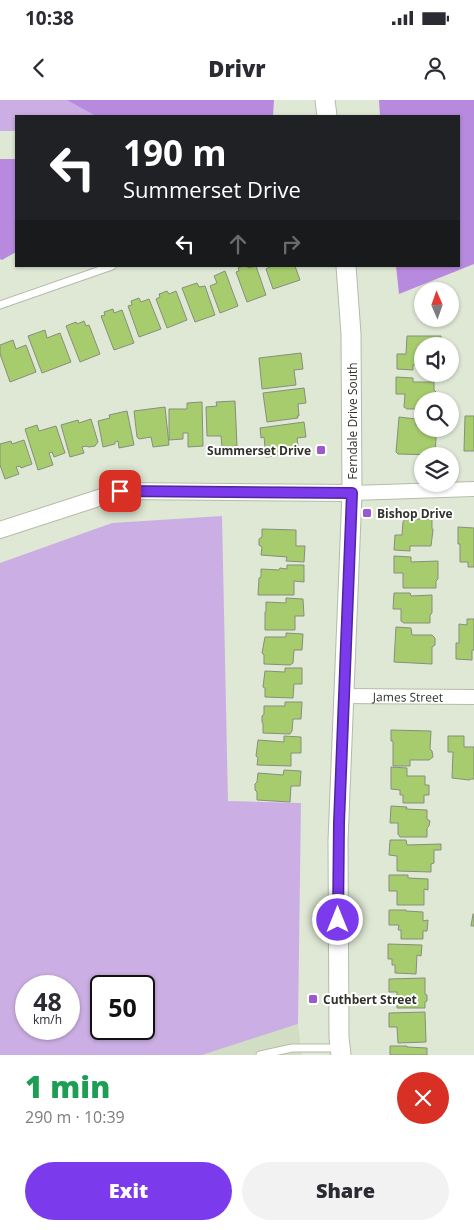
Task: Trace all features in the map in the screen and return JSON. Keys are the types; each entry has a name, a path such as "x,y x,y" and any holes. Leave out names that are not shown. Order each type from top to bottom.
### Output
{"main road":[{"path":"325,100 327,115"},
{"name":"Ferndale Drive South","path":"340,1051 338,841 352,493 352,334 346,267"}],"street":[{"path":"0,530 120,491 352,493 474,489"},
{"name":"James Street","path":"343,696 474,697"}],"lane":[{"path":"0,305 109,267"},
{"path":"260,1055 292,1048 340,1051"}],"shaded area":[{"path":"0,100 220,100 195,115 15,115 15,131 0,131"},
{"path":"67,100 274,100 273,115 94,115"},
{"path":"379,100 474,100 474,264 429,282 414,282 414,288 399,294 396,267 460,267 460,115 380,115"},
{"path":"0,159 15,159 15,253 2,260 0,259"},
{"path":"222,516 228,801 301,803 298,1024 202,1055 0,1055 0,563 112,523"},
{"path":"298,1024 302,1055 202,1055"}],"building":[{"path":"256,267 266,295 247,302 236,272 239,271 238,268"},
{"path":"269,267 295,267 300,280 273,289 266,269"},
{"path":"225,271 238,306 220,313 210,286 217,283 214,276"},
{"path":"197,283 199,287 205,286 215,315 195,322 182,288"},
{"path":"167,291 169,294 176,291 187,320 167,328 156,299 160,297 159,294"},
{"path":"139,298 141,302 149,299 161,329 139,337 128,306 132,305 131,301"},
{"path":"113,309 114,313 122,310 134,343 114,350 101,316 105,315 104,312"},
{"path":"84,321 86,326 89,325 100,354 80,362 66,326"},
{"path":"45,330 47,338 60,333 71,362 42,373 28,336"},
{"path":"407,336 441,336 414,337 413,370 397,369 397,354 406,354"},
{"path":"13,340 16,349 26,345 36,372 10,382 0,354 0,345"},
{"path":"301,353 303,369 294,370 296,385 262,389 259,358"},
{"path":"396,377 413,378 413,382 434,382 434,390 436,392 414,392 414,409 404,407 405,394 396,394"},
{"path":"304,388 306,403 298,404 298,418 267,422 263,393"},
{"path":"235,401 237,446 222,447 221,436 207,436 206,407 217,406 216,402"},
{"path":"202,402 203,446 188,447 188,433 183,433 183,439 169,440 169,409 187,409 187,403"},
{"path":"165,407 169,445 153,447 151,437 139,439 137,437 134,411"},
{"path":"127,411 134,445 119,448 118,441 115,444 103,447 98,421 110,418 109,415"},
{"path":"465,416 474,416 474,451 464,451"},
{"path":"399,417 414,419 414,437 436,437 435,447 414,447 414,454 398,454 396,452"},
{"path":"91,419 98,442 95,446 82,447 84,453 70,457 61,425 78,420 79,423"},
{"path":"304,422 306,437 297,438 299,453 266,457 264,437 261,438 260,428"},
{"path":"37,425 39,431 56,426 65,453 54,457 52,452 49,453 53,465 38,470 25,429"},
{"path":"24,440 32,464 21,468 20,466 16,467 19,474 5,479 0,465 0,444 11,441 12,444"},
{"path":"405,519 432,519 431,546 410,546 410,551 394,550 395,535 402,535"},
{"path":"458,527 474,528 474,567 468,567 468,562 460,562"},
{"path":"262,529 296,530 296,546 305,546 304,562 286,561 287,557 261,555 262,547 259,545 259,539 262,537"},
{"path":"394,556 411,557 411,562 438,561 436,588 403,588 403,573 394,573"},
{"path":"287,565 304,565 304,582 294,581 294,595 258,595 261,569 287,569"},
{"path":"394,593 410,593 411,596 432,595 430,623 404,623 401,621 401,609 393,609"},
{"path":"286,598 303,599 304,616 295,616 295,630 265,630 266,602 286,603"},
{"path":"467,619 474,619 474,650 472,650 472,660 456,659 456,643 459,643 459,624 467,625"},
{"path":"396,627 411,628 412,635 432,635 435,638 435,645 432,647 432,664 394,662"},
{"path":"286,633 303,634 302,650 294,650 293,663 290,665 264,664 264,655 262,653 265,637 286,637"},
{"path":"285,668 302,668 302,684 294,684 293,698 265,697 265,688 263,687 265,671 285,672"},
{"path":"285,702 302,702 301,719 293,719 290,734 263,733 262,716 264,714 264,706 285,706"},
{"path":"391,730 431,731 430,749 433,757 429,760 410,760 410,766 393,766"},
{"path":"284,736 301,737 301,753 291,753 291,766 257,765 258,740 284,742"},
{"path":"448,736 464,736 464,747 474,747 474,779 452,778 453,752 448,752"},
{"path":"391,767 407,768 407,776 425,776 425,785 429,785 429,795 424,795 424,803 403,803 403,795 400,795 400,790 391,789"},
{"path":"284,770 301,771 300,786 291,786 290,802 257,800 255,784 258,773 283,775"},
{"path":"391,806 427,810 427,819 430,821 427,828 427,837 400,837 398,834 398,823 390,823"},
{"path":"390,840 406,840 407,845 441,844 441,850 434,850 434,863 431,864 431,872 397,871 397,856 389,855"},
{"path":"389,875 408,875 408,878 428,879 428,890 424,889 424,905 397,905 397,891 389,891"},
{"path":"389,910 423,912 423,921 428,920 427,931 423,931 423,939 401,939 401,930 398,930 399,925 389,925"},
{"path":"473,914 474,926 471,926"},
{"path":"388,944 422,945 421,956 417,955 416,974 395,973 395,965 392,965 392,959 388,959"},
{"path":"425,978 427,1001 425,1002 425,1008 397,1008 397,992 389,992 389,979"},
{"path":"425,1012 426,1042 398,1043 397,1027 389,1027 389,1013"},
{"path":"390,1046 427,1048 427,1055 390,1055"}],"place":[{"name":"Summerset Drive","path":"321,450"},
{"name":"Bishop Drive","path":"367,513"},
{"name":"Cuthbert Street","path":"313,999"}],"route":[{"path":"120,491 352,493 338,841 338,920"}]}
